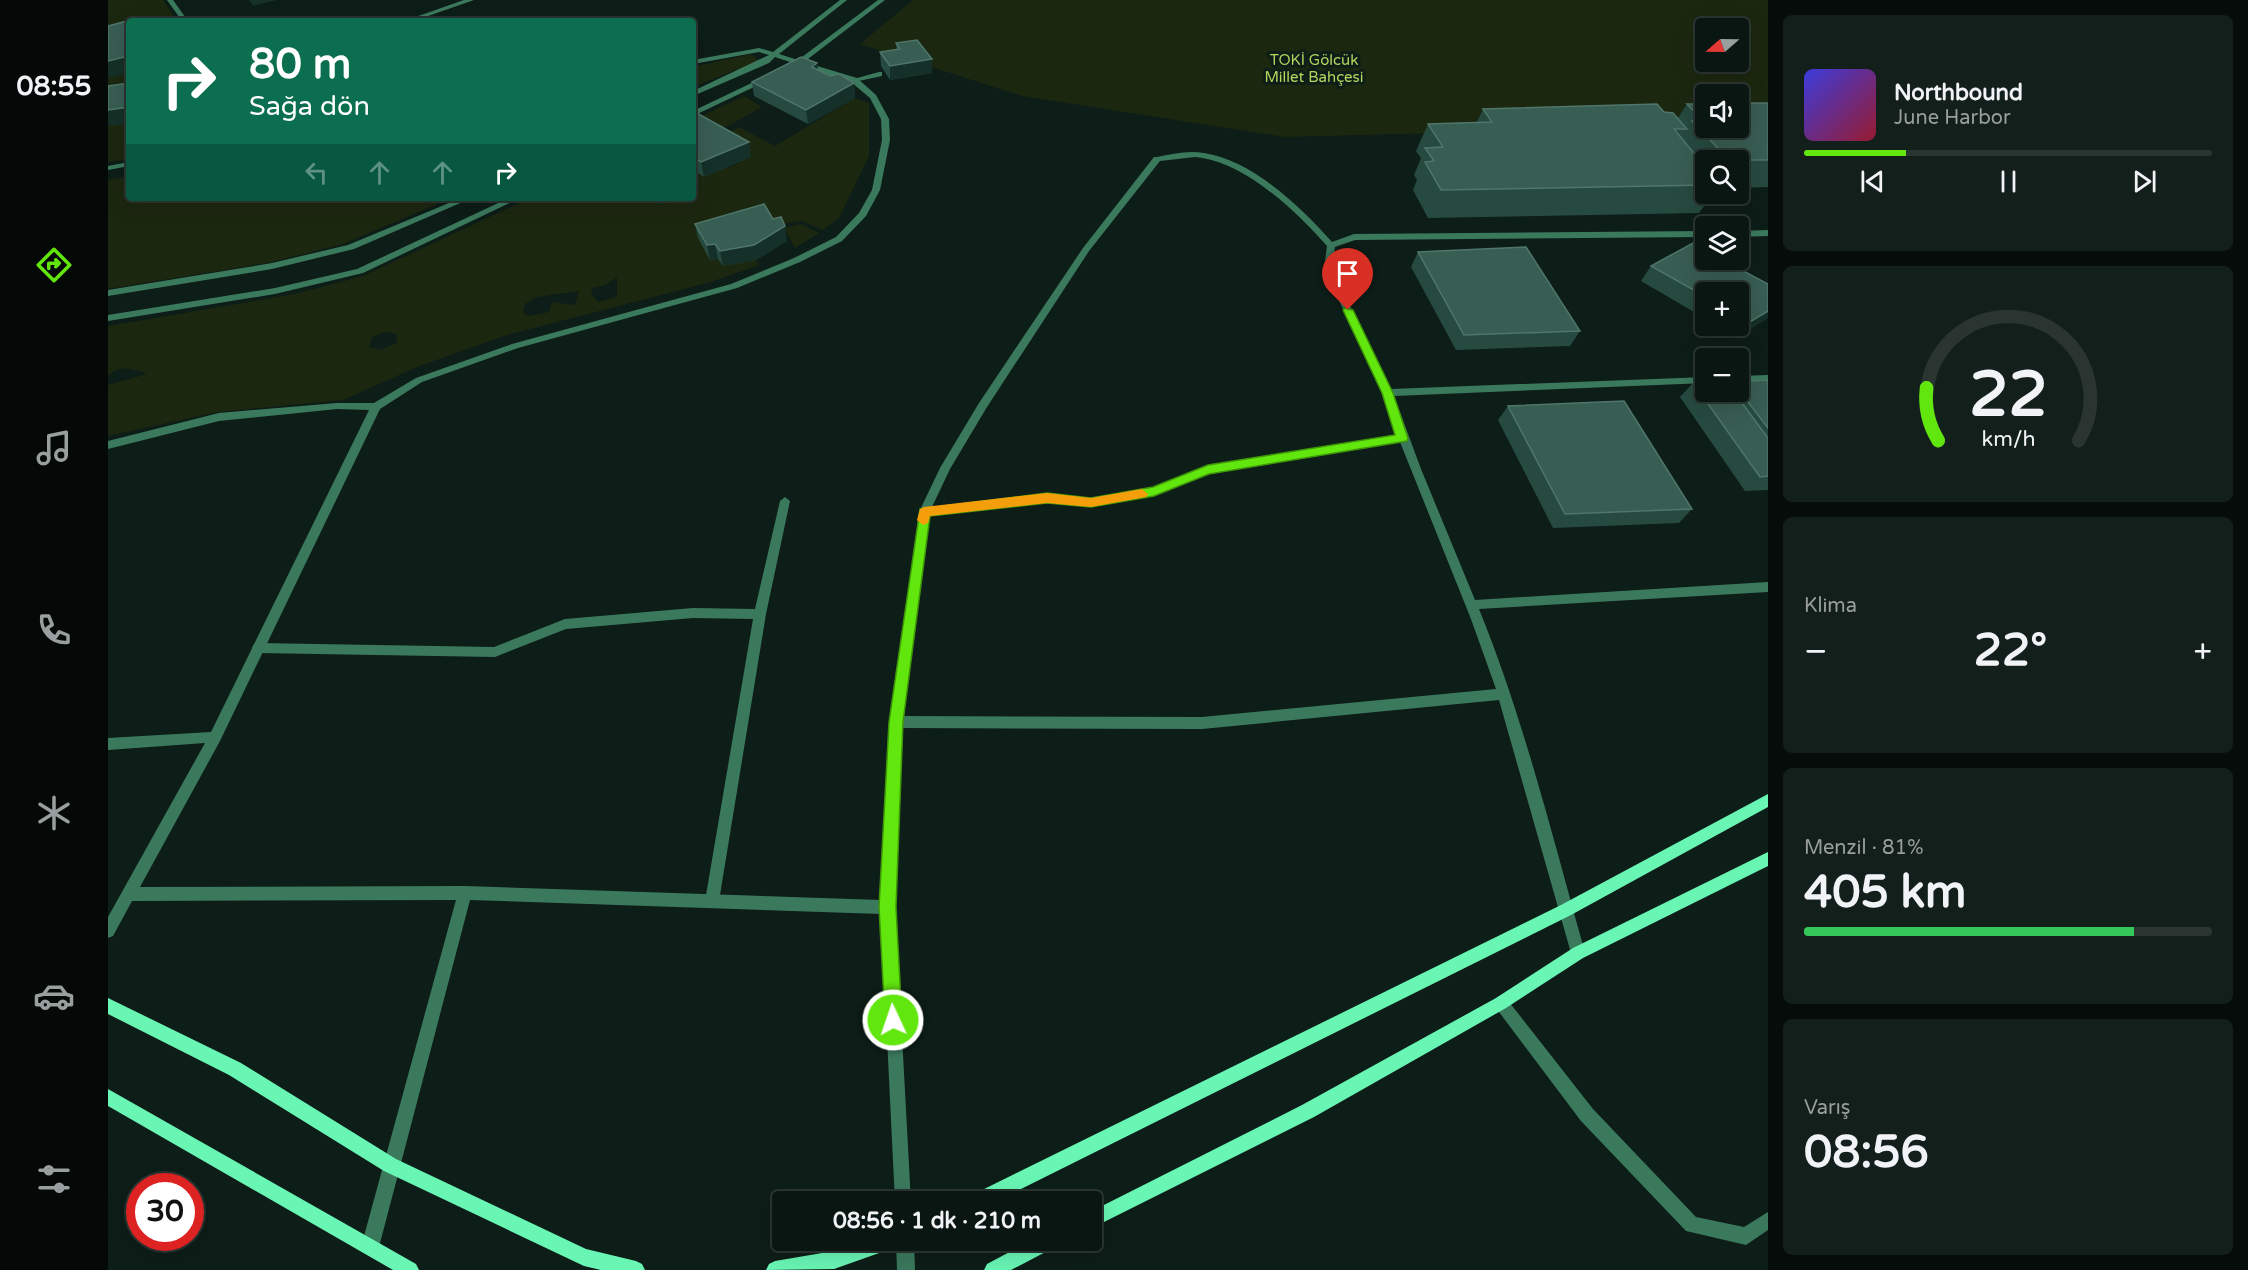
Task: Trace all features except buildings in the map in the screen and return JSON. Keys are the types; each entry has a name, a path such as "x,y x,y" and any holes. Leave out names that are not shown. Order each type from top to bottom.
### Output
{"main road":[{"path":"998,1191 1566,910 1768,800"},
{"path":"1102,1215 1308,1111 1501,1003 1578,953 1768,860"},
{"path":"108,1006 235,1069 390,1165 584,1257 636,1270"},
{"path":"108,1097 410,1270"},
{"path":"775,1270 834,1260 860,1251"},
{"path":"993,1270 1030,1251"}],"street":[{"path":"170,0 183,18"},
{"path":"416,18 471,0"},
{"path":"696,93 766,62 844,0"},
{"path":"789,69 800,64 882,0"},
{"path":"108,931 215,737 375,407 419,380 515,346 734,286 797,260 839,238 863,214 876,190 886,140 885,119 873,97 854,80 759,50 696,61"},
{"path":"696,113 779,74"},
{"path":"854,80 879,74"},
{"path":"902,1191 888,907 896,722 924,512 945,468 983,405 1086,250 1157,159 1195,155 1231,164 1292,208 1317,229 1331,246 1329,269 1388,393 1402,438 1471,605 1504,694 1578,953"},
{"path":"108,168 126,165"},
{"path":"108,293 272,266 351,247 461,201"},
{"path":"108,318 275,291 360,271 510,201"},
{"path":"1331,246 1354,237 1695,234"},
{"path":"1749,234 1768,234"},
{"path":"1749,379 1768,378"},
{"path":"1388,393 1695,380"},
{"path":"108,445 219,417 337,406 375,407"},
{"path":"924,512 1047,498 1091,502 1154,491 1208,470 1402,438"},
{"path":"711,901 760,614 785,501"},
{"path":"1471,605 1768,587"},
{"path":"258,648 495,652 565,624 693,613 760,614"},
{"path":"896,722 1202,723 1504,694"},
{"path":"108,744 215,737"},
{"path":"129,894 465,893 888,907"},
{"path":"370,1247 390,1165 465,893"},
{"path":"1501,1003 1587,1115 1692,1225 1746,1236 1768,1221"},
{"path":"905,1251 906,1270"}],"green space":[{"path":"108,0 163,0 175,18 126,18 126,159 108,162"},
{"name":"TOKİ Gölcük Millet Bahçesi","path":"913,0 1768,0 1768,124 1749,125 1749,84 1695,84 1695,126 1285,137 1022,96 860,44"},
{"path":"751,54 759,61 696,86 696,66"},
{"path":"744,96 762,107 712,135 696,122 696,119"},
{"path":"855,98 869,103 869,156 839,218 823,230 801,221 778,225 718,259 756,260 759,265 711,282 507,335 417,367 343,400 218,412 108,436 108,385 147,374 131,369 121,369 108,376 108,326 295,294 363,276 524,201 654,201 659,204 666,201 696,201 696,170 731,167 750,157 718,139 739,127 775,146","holes":["617,277 617,297 598,302 591,293 592,288 606,285","579,291 575,305 552,302 549,312 528,316 523,312 525,304 537,297","385,332 397,334 397,343 380,350 369,347 372,337"]},
{"path":"126,177 126,201 445,201 343,244 272,262 108,289 108,180"},
{"path":"801,224 819,233 795,248 784,228"}],"slow traffic":[{"path":"923,520 924,512 1047,498 1091,502 1142,494"}],"route":[{"path":"893,1020 888,907 896,722 924,512 1047,498 1091,502 1154,491 1208,470 1402,438 1388,393 1348,310"}]}
